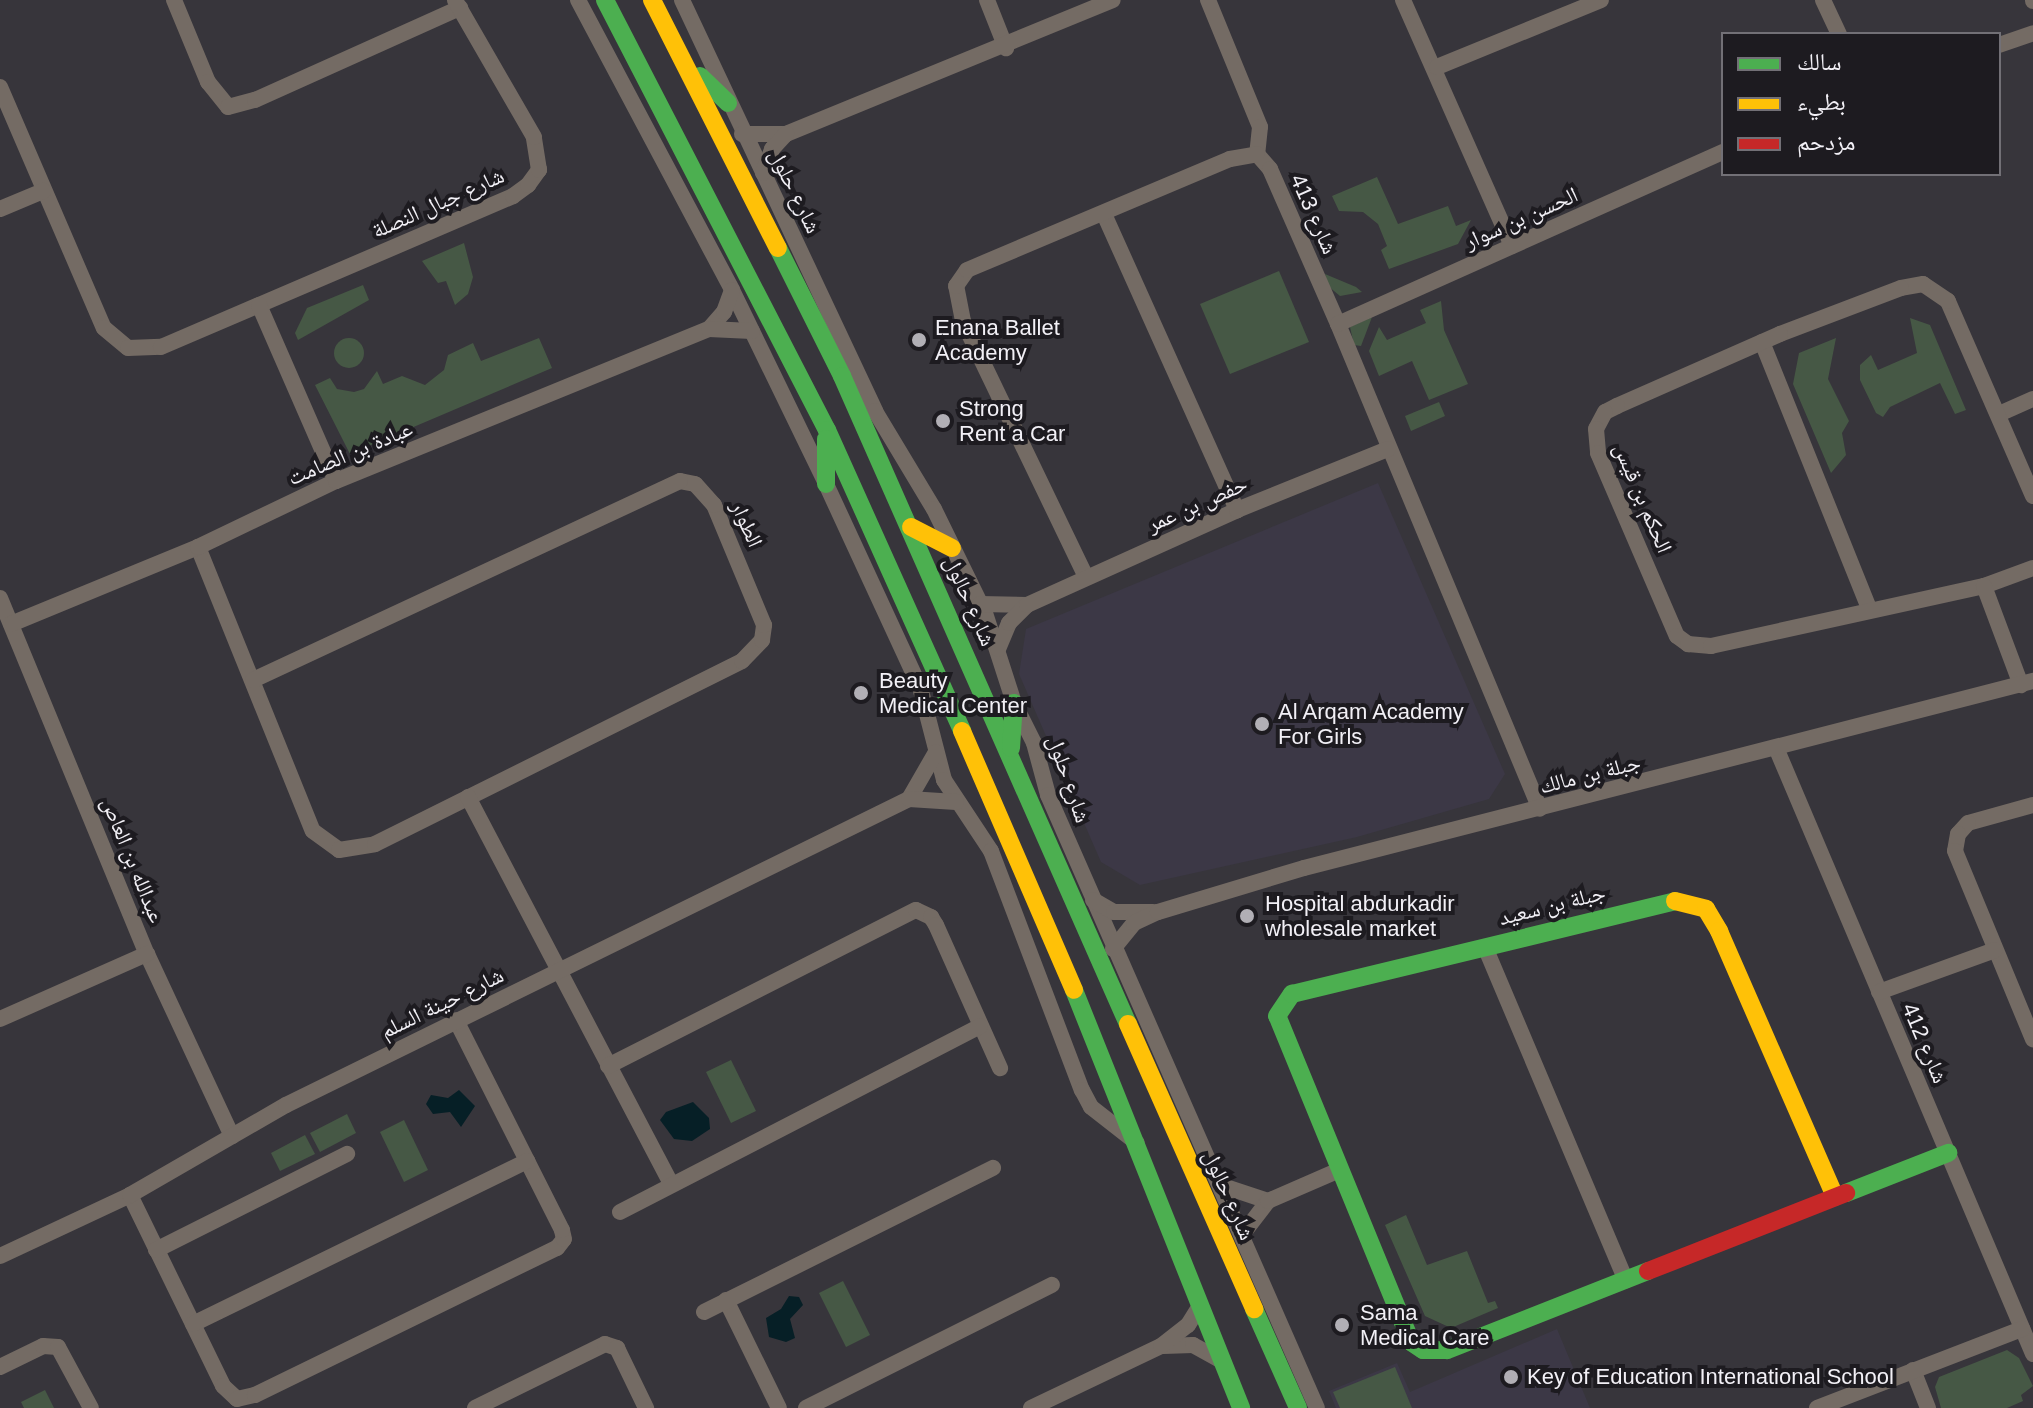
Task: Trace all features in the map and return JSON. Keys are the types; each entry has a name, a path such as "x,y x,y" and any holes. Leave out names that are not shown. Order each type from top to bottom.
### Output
{"main road":[{"path":"605,0 711,197 827,430 994,801 1141,1146 1220,1360 1241,1408"},
{"name":"شارع حالول","path":"652,0 687,64 911,527 1298,1408"},
{"path":"687,64 728,103"},
{"path":"826,484 827,430"},
{"path":"911,527 952,548"},
{"path":"1011,753 1014,703"},
{"name":"جبلة بن سعيد","path":"1835,1197 1706,909 1687,901 1666,901 1292,994 1281,1006 1278,1027 1337,1171 1411,1342 1423,1350 1447,1350 1948,1153"},
{"path":"1183,1150 1211,1164"}],"street":[{"path":"174,0 208,82 228,107 247,103 458,4"},
{"path":"578,0 732,290 920,687 936,752 956,802 991,851 1082,1090 1097,1112 1141,1146"},
{"name":"شارع حلول","path":"682,0 725,84 728,103 742,134 875,411 980,604 998,649 1014,703 1034,743 1048,795 1317,1408"},
{"path":"987,0 1006,48"},
{"path":"742,134 786,134 1006,48 1113,0"},
{"path":"1086,577 963,321 955,295 967,270 1230,159 1257,154 1260,127 1208,0"},
{"path":"1403,0 1437,67 1512,246"},
{"path":"1437,67 1601,0"},
{"path":"1823,0 1838,32"},
{"name":"شارع جبال النصلة","path":"0,87 104,328 128,348 161,347 513,196 539,170 534,137 458,4"},
{"path":"2001,44 2033,33"},
{"path":"763,173 772,149 786,134"},
{"name":"الحسن بن سوار","path":"1338,324 1721,153"},
{"name":"شارع 413","path":"1257,154 1270,169 1338,324 1540,809"},
{"path":"0,209 43,191"},
{"path":"1104,214 1237,510"},
{"name":"الحكم بن قيس","path":"2033,496 1948,301 1932,287 1901,288 1762,342 1605,412 1596,429 1598,453 1680,641 1711,646 1984,586 2033,568"},
{"path":"709,329 732,290"},
{"path":"259,305 336,481"},
{"name":"عبادة بن الصامت","path":"11,624 198,547 336,481 709,329 752,331"},
{"path":"1762,342 1870,610"},
{"path":"1999,414 2033,399"},
{"name":"حفص بن عمر","path":"998,649 1009,623 1027,605 1237,510 1388,449"},
{"name":"الطوار","path":"198,547 313,831 324,844 356,850 468,797 754,652 762,640 761,612 705,491 680,481 253,680"},
{"path":"1984,586 2027,683"},
{"name":"عبدالله بن العاص","path":"0,598 147,954 232,1136"},
{"name":"حفص بن عمر","path":"980,604 1027,605"},
{"name":"جبلة بن مالك","path":"1113,949 1134,923 1158,912 1304,868 1777,750 2027,683"},
{"name":"شارع 412","path":"1777,750 2033,1354"},
{"path":"909,799 936,752"},
{"path":"468,797 561,968 608,1066 671,1183"},
{"name":"شارع حينة السلم","path":"0,1256 130,1195 232,1136 456,1020 909,799 956,802"},
{"path":"2033,805 1968,823 1958,834 1958,862 2033,1039"},
{"name":"جبلة بن مالك","path":"1093,900 1114,912 1158,912"},
{"path":"608,1066 916,910 931,917 936,925 1000,1068"},
{"path":"1485,947 1626,1280"},
{"path":"1879,992 1995,950"},
{"path":"0,1019 147,954"},
{"path":"130,1195 223,1386 237,1399 255,1395 560,1246 564,1234 456,1020"},
{"path":"620,1212 980,1026"},
{"path":"156,1250 347,1154"},
{"path":"193,1324 527,1161"},
{"path":"704,1312 993,1168"},
{"path":"1242,1235 1268,1201 1337,1171"},
{"path":"1220,1185 1268,1201"},
{"path":"806,1408 1052,1285"},
{"path":"726,1300 779,1408"},
{"path":"1031,1408 1161,1346 1188,1325 1200,1306"},
{"path":"1817,1408 2022,1329"},
{"path":"475,1408 605,1344 617,1348 646,1408"},
{"path":"1161,1346 1193,1345 1220,1360"},
{"path":"0,1367 43,1346 58,1347 91,1408"},
{"path":"1913,1370 1928,1408"}],"shaded area":[{"name":"Al Arqam Academy For Girls","path":"1378,483 1505,774 1489,799 1357,837 1140,885 1101,862 1019,674 1026,629"},
{"name":"Key of Education International School","path":"1557,1329 1590,1408 1336,1408 1329,1391 1397,1363 1410,1392"}],"green space":[{"path":"1377,177 1398,224 1448,206 1456,226 1471,220 1458,244 1389,269 1381,250 1387,246 1378,224 1363,212 1339,211 1332,196"},
{"path":"464,243 473,277 468,294 455,305 446,281 438,283 422,261"},
{"path":"1279,271 1309,342 1230,374 1200,304"},
{"path":"1325,274 1362,292 1340,296 1328,286"},
{"path":"363,285 369,300 298,340 295,333 307,308"},
{"path":"1441,301 1444,330 1468,384 1429,400 1412,361 1379,376 1369,351 1379,327 1387,340 1426,323 1420,310"},
{"path":"1372,317 1361,346 1354,345 1350,327"},
{"path":"1910,318 1930,325 1966,410 1955,414 1940,383 1890,407 1883,417 1876,413 1860,380 1860,365 1871,355 1878,370 1917,353"},
{"path":"349,338 359,343 364,353 359,363 349,368 339,363 334,353 339,343"},
{"path":"539,338 552,368 350,454 315,385 330,378 337,389 354,392 364,389 377,371 383,384 402,376 425,385 444,370 448,355 473,343 481,361"},
{"path":"1836,338 1828,379 1849,421 1842,433 1846,455 1831,473 1793,384 1799,353"},
{"path":"1439,402 1445,416 1411,431 1405,416"},
{"path":"731,1060 756,1111 731,1123 706,1072"},
{"path":"347,1114 356,1133 320,1152 310,1133"},
{"path":"404,1120 428,1170 404,1182 380,1132"},
{"path":"305,1135 315,1154 280,1171 271,1153"},
{"path":"1406,1215 1427,1265 1467,1251 1488,1303 1495,1301 1498,1308 1451,1328 1425,1316 1385,1225"},
{"path":"843,1281 870,1335 846,1347 819,1293"},
{"path":"2007,1350 2019,1358 2033,1386 2021,1395 2023,1401 2007,1408 1941,1408 1935,1387 1939,1377"},
{"path":"1395,1367 1412,1408 1340,1408 1333,1392"},
{"path":"45,1390 54,1408 24,1408 21,1402"}],"water":[{"path":"459,1090 475,1106 461,1127 450,1112 433,1114 426,1104 431,1095 448,1098"},
{"path":"693,1102 709,1118 710,1129 692,1141 674,1139 660,1120 666,1112"},
{"path":"789,1296 799,1297 803,1305 790,1319 795,1338 786,1342 769,1337 766,1318 781,1309"}],"traffic: fast":[{"path":"605,0 827,430 962,731"},
{"path":"700,76 728,103"},
{"path":"778,248 842,376 1128,1024"},
{"path":"826,439 826,484"},
{"path":"1011,748 1014,703"},
{"path":"1648,1271 1447,1350 1423,1350 1411,1342 1277,1016 1292,994 1675,901"},
{"path":"1074,990 1241,1408"},
{"path":"1846,1193 1948,1153"},
{"path":"1254,1309 1298,1408"}],"traffic: slow":[{"path":"652,0 778,248"},
{"path":"911,527 952,548"},
{"path":"962,731 1074,990"},
{"path":"1675,901 1706,909 1719,931 1835,1197"},
{"path":"1128,1024 1254,1309"}],"traffic: jam":[{"path":"1648,1271 1846,1193"}],"place":[{"name":"Enana Ballet Academy","path":"919,340"},
{"name":"Strong Rent a Car","path":"943,421"},
{"name":"Beauty Medical Center","path":"861,693"},
{"name":"Al Arqam Academy For Girls","path":"1262,724"},
{"name":"Hospital abdurkadir wholesale market","path":"1247,916"},
{"name":"Sama Medical Care","path":"1342,1325"},
{"name":"Key of Education International School","path":"1511,1377"}]}
